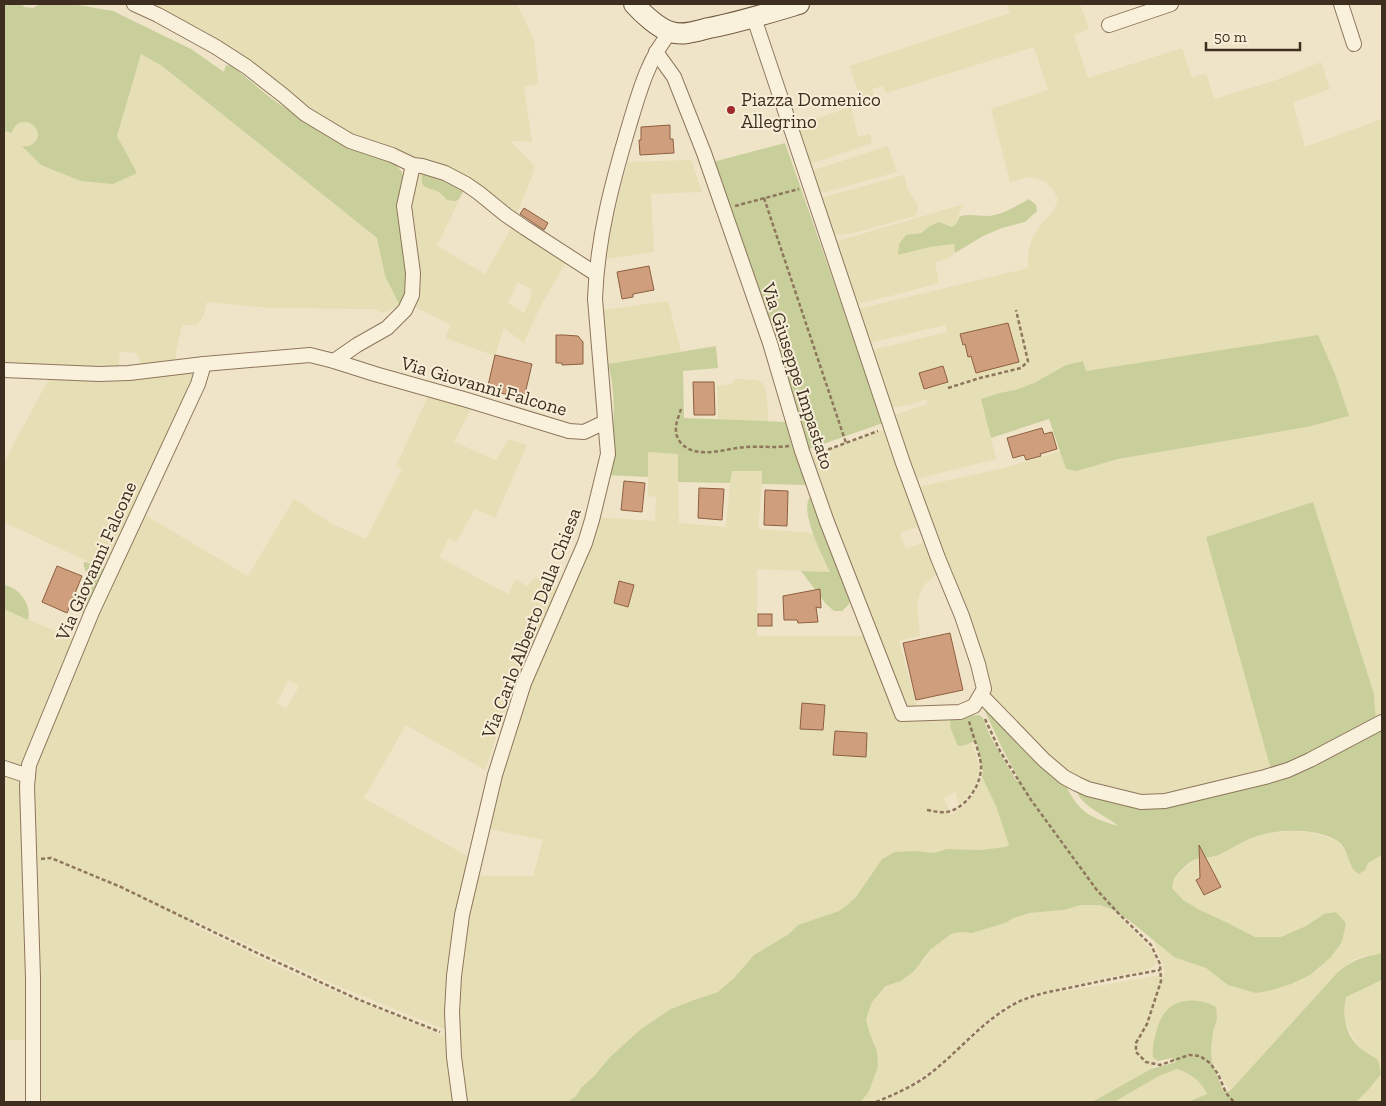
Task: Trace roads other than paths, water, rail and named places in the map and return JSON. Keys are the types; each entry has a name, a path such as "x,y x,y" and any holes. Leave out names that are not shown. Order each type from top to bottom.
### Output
{"street":[{"path":"134,4 193,34 247,67 305,114 350,141 392,155 413,165 445,173 466,184 524,228 596,274"},
{"path":"634,4 652,21 671,32 689,33 754,18 799,4"},
{"path":"1109,25 1171,4"},
{"path":"1341,4 1354,44"},
{"path":"754,18 891,426 938,558 976,656 984,689 975,702 1064,777 1088,789 1141,802 1165,801 1288,770 1382,722"},
{"name":"Via Carlo Alberto Dalla Chiesa","path":"460,1102 454,1057 452,1012 454,976 462,915 495,775 524,683 585,543 608,454 595,299 596,274 604,217 638,98 656,52 662,41 671,32"},
{"name":"Via Giuseppe Impastato","path":"656,52 674,77 704,153 770,343 800,444 827,522 902,714 960,712 975,702"},
{"path":"334,360 386,328 405,310 412,295 413,273 404,206 413,165"},
{"name":"Via Giovanni Falcone","path":"4,370 109,373 310,355 334,360 374,374 569,431 584,432 605,422"},
{"name":"Via Giovanni Falcone","path":"33,1102 33,978 27,786 29,765 92,612 198,384 204,364"},
{"path":"4,768 28,776"}],"place":[{"name":"Piazza Domenico Allegrino","path":"731,110"}]}
